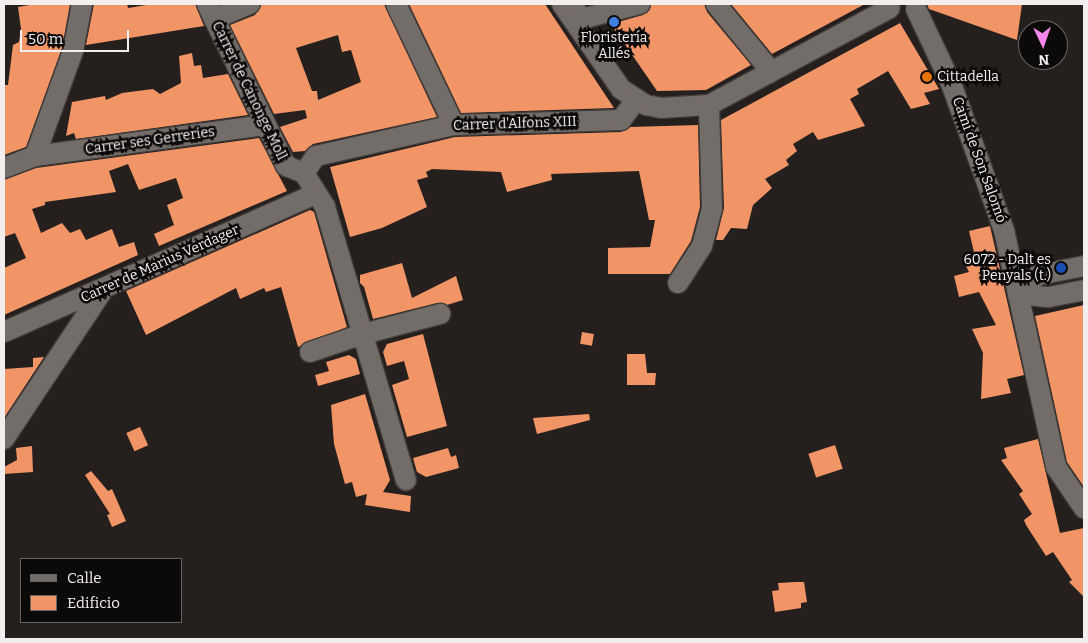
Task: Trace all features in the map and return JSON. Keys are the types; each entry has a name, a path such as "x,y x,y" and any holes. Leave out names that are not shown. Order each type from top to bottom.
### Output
{"street":[{"path":"35,156 73,50 82,4"},
{"path":"210,11 250,4"},
{"path":"396,4 454,125"},
{"path":"562,4 621,88 661,108 709,106 889,6 902,16 917,6"},
{"path":"578,9 640,4"},
{"path":"716,4 765,64 769,73"},
{"name":"Camí de Son Salomó","path":"917,6 951,83 1005,235"},
{"path":"578,9 630,80 636,97"},
{"name":"Carrer de Canonge Moll","path":"210,11 264,125 286,166 304,173"},
{"name":"Carrer d'Alfons XIII","path":"304,173 316,156 454,125 621,120 636,97"},
{"path":"678,282 702,246 712,208 709,106"},
{"name":"Carrer ses Gerreries","path":"4,168 35,156 264,125"},
{"path":"304,173 315,194 325,207 406,480"},
{"name":"Carrer de Marius Verdager","path":"4,332 103,290 315,194"},
{"path":"1005,235 1027,269 1038,275"},
{"path":"1005,235 1056,467 1084,508"},
{"path":"1018,294 1038,275 1084,266"},
{"path":"4,439 103,290"},
{"path":"1018,294 1049,297 1084,290"},
{"path":"310,352 363,334 440,314"}],"building":[{"path":"35,4 70,4 62,48 26,147 4,155 4,85 8,85 13,45 19,42 21,29 18,7"},
{"path":"94,4 127,4 128,8 152,4 195,4 204,26 86,45"},
{"path":"262,4 384,4 437,117 313,144 305,151 293,152 280,127 307,118 305,110 274,114 230,25 255,15","holes":["338,35 342,52 351,50 361,82 318,100 317,91 312,91 296,48"]},
{"path":"409,4 545,4 614,108 461,113"},
{"path":"652,4 704,4 707,12 751,65 706,90 657,91 611,24 643,15"},
{"path":"731,4 865,4 772,54"},
{"path":"927,4 1022,4 1020,20 1018,20 1017,40 929,9"},
{"path":"900,23 939,89 924,93 930,104 911,109 888,71 857,89 859,94 850,99 865,126 818,140 813,132 793,144 797,151 786,160 789,165 765,179 772,188 753,205 747,229 731,228 723,240 716,240 724,208 721,120"},
{"path":"192,53 194,66 201,65 203,78 228,74 248,115 76,139 74,133 66,136 72,102 105,96 106,100 122,93 153,89 160,94 181,83 179,56"},
{"path":"698,125 700,207 691,241 670,274 608,274 608,248 650,247 655,220 649,220 639,171 551,174 552,180 507,192 501,172 432,169 426,172 428,177 417,180 427,207 382,228 350,237 330,167 455,137 621,132 630,127"},
{"path":"259,138 287,191 159,246 154,234 174,225 167,205 183,198 176,178 139,190 128,164 109,171 116,192 45,202 45,205 32,209 41,233 62,223 70,233 80,229 86,240 112,229 119,247 134,242 138,255 4,315 4,268 26,258 15,233 4,237 4,180 36,168"},
{"path":"310,210 314,212 347,327 298,347 281,287 266,292 264,288 240,299 236,288 146,335 126,291"},
{"path":"990,226 1024,375 1007,379 1011,393 981,399 983,353 972,329 996,325 979,292 959,297 954,276 969,272 965,264 976,261 969,231"},
{"path":"402,263 412,298 456,276 463,300 447,305 437,303 373,319 364,287 360,283 360,275"},
{"path":"1084,305 1084,487 1067,462 1035,316"},
{"path":"582,332 594,334 592,346 580,344"},
{"path":"423,334 447,426 407,437 392,385 409,379 404,361 387,366 383,352 387,344"},
{"path":"627,354 645,354 647,373 656,373 655,385 627,385"},
{"path":"349,355 356,359 360,374 318,386 315,375 329,371 326,362"},
{"path":"44,357 4,418 4,369 33,367 33,358"},
{"path":"365,394 390,480 383,492 411,496 410,512 365,505 367,494 356,497 352,482 345,484 334,444 331,405"},
{"path":"589,414 590,420 537,434 533,418"},
{"path":"140,427 148,445 134,451 126,433"},
{"path":"1038,439 1060,533 1084,528 1084,597 1069,582 1072,580 1053,552 1046,556 1026,525 1024,520 1032,514 1019,494 1023,491 1001,460 1007,458 1004,448"},
{"path":"835,445 843,469 816,477 808,454"},
{"path":"32,446 33,472 4,474 4,467 17,460 16,448"},
{"path":"448,448 451,457 456,455 459,468 426,477 417,472 413,458"},
{"path":"91,471 108,491 112,489 126,521 112,527 107,515 110,514 85,475"},
{"path":"804,582 807,602 801,603 801,608 775,612 772,591 779,590 778,583"}],"place":[{"name":"Floristería Allés","path":"614,22"},
{"name":"Cittadella","path":"927,77"},
{"name":"6072 - Dalt es Penyals (t.)","path":"1061,268"}]}
